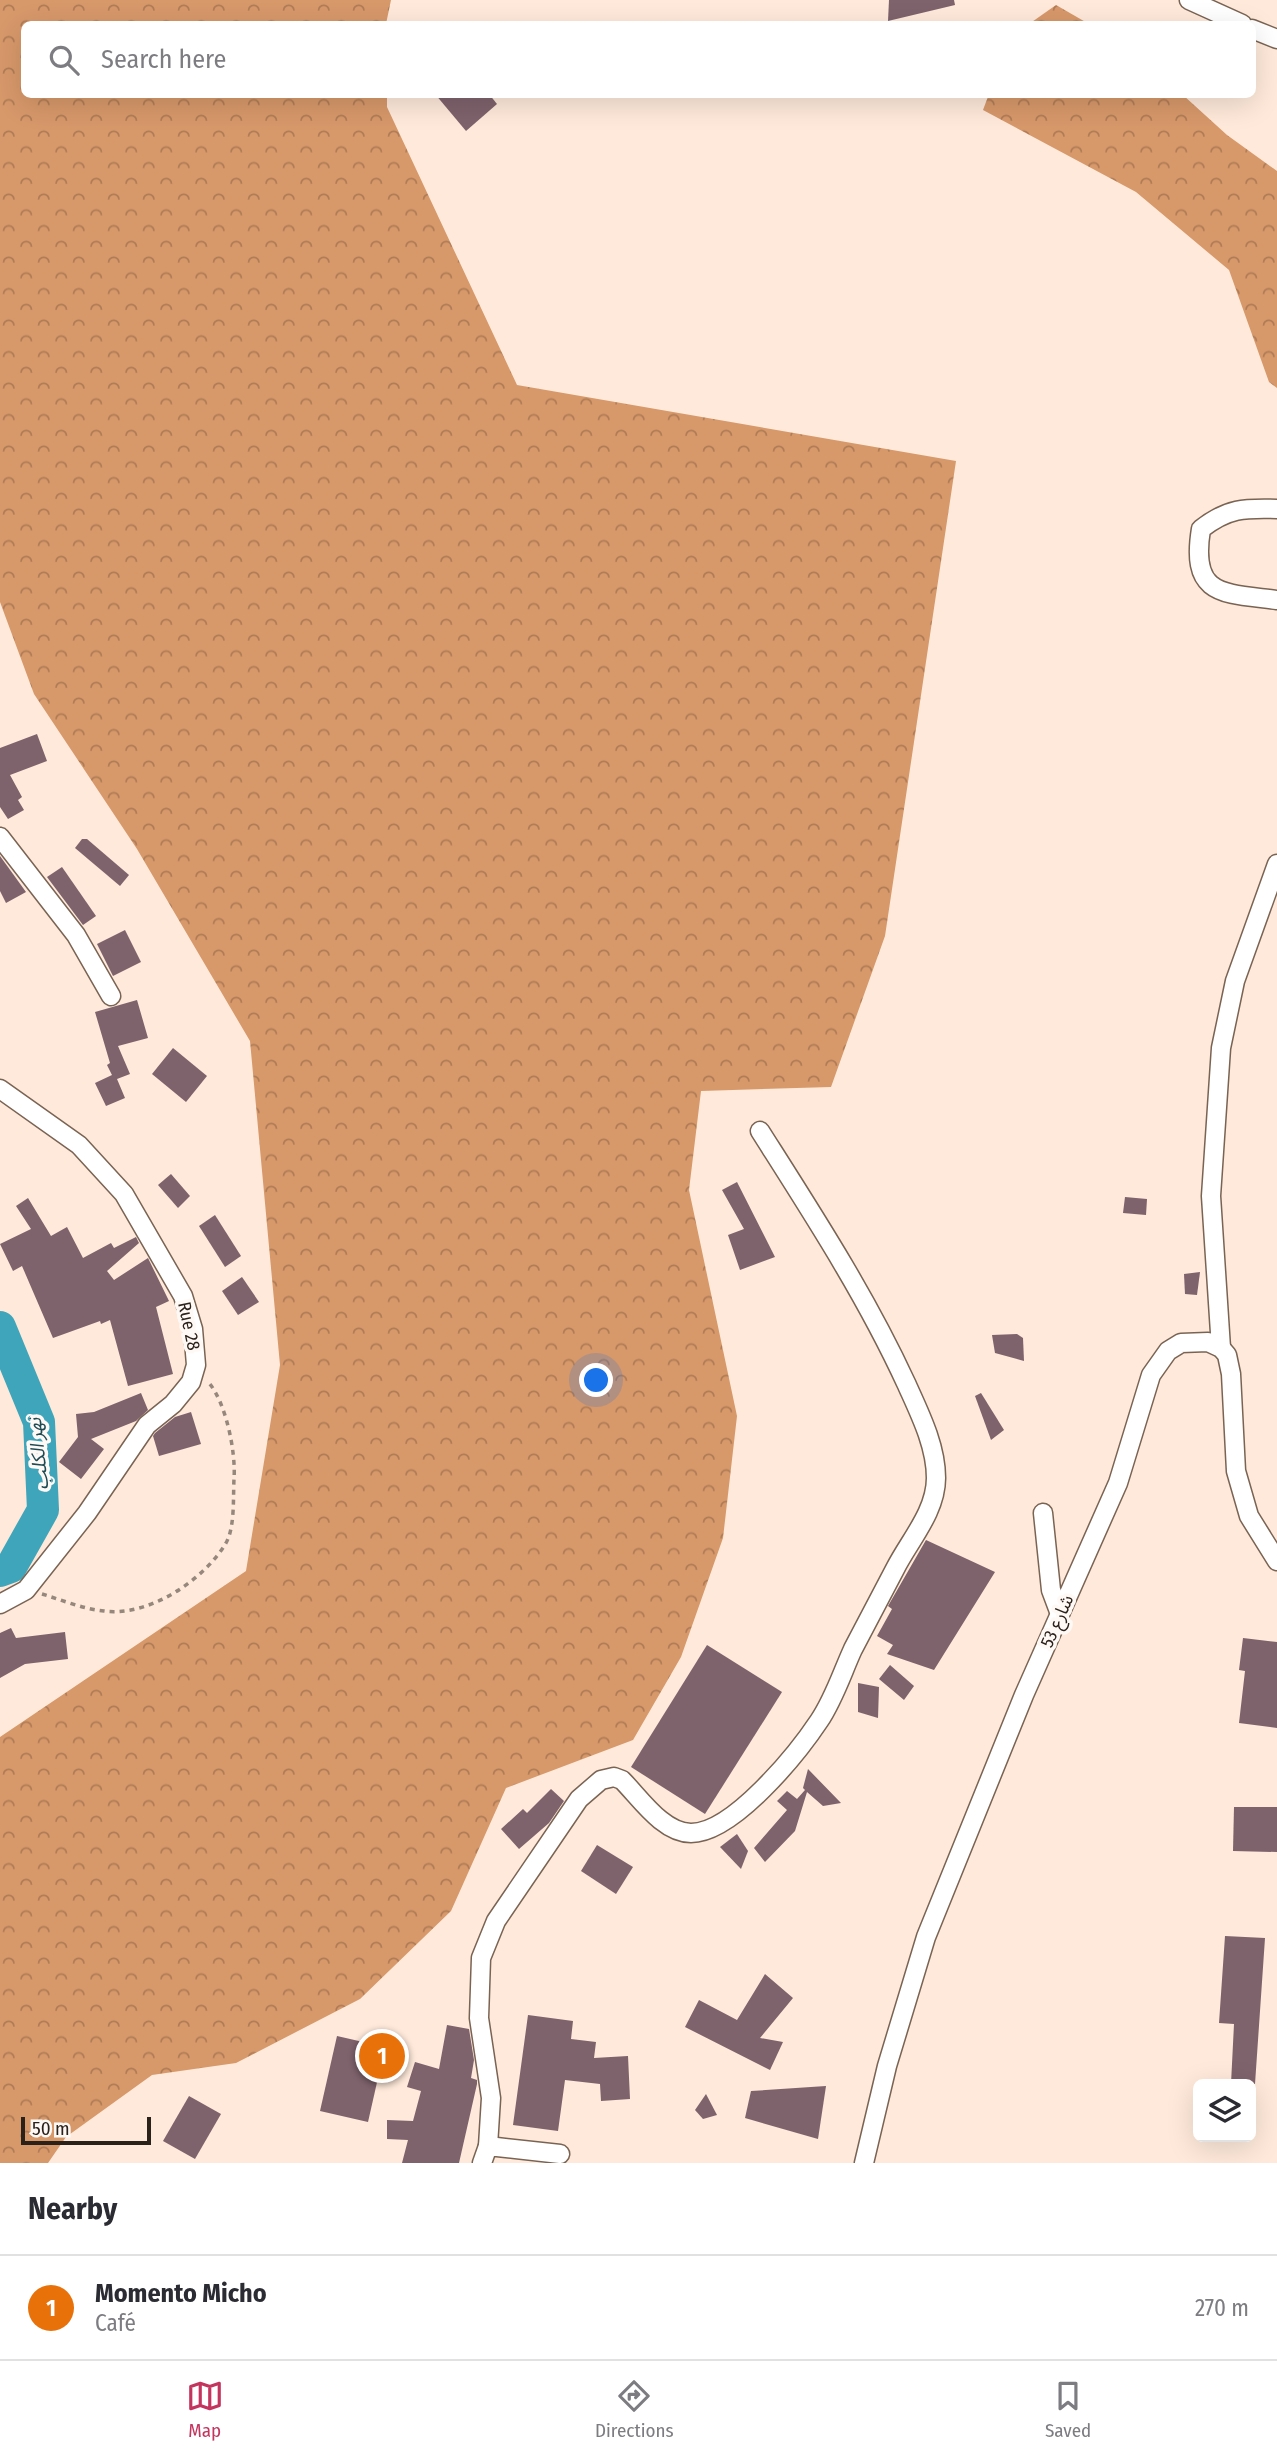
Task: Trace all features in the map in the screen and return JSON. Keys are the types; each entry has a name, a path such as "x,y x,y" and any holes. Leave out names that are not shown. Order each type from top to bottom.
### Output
{"street":[{"path":"1189,0 1235,21"},
{"path":"1256,31 1277,39"},
{"path":"1277,509 1245,508 1220,514 1201,529 1198,551 1202,576 1219,592 1277,600"},
{"path":"0,837 76,935 111,996"},
{"path":"1277,864 1235,981 1221,1048 1210,1196 1221,1348 1230,1363 1232,1433 1243,1499 1263,1542 1277,1561"},
{"name":"Rue 28","path":"0,1089 79,1144 124,1195 183,1296 195,1343 194,1373 173,1404 147,1425 87,1513 26,1590 0,1604"},
{"path":"560,2154 485,2154 491,2098 479,2018 481,1958 496,1921 579,1799 601,1780 614,1777 622,1780 668,1826 678,1832 694,1833 715,1828 733,1816 789,1760 819,1721 902,1555 925,1519 936,1479 925,1426 887,1341 851,1275 760,1131"},
{"name":"شارع 53","path":"864,2163 887,2066 926,1937 1004,1741 1118,1483 1142,1400 1157,1362 1181,1343 1208,1342 1221,1348"},
{"path":"1043,1513 1051,1590 1060,1614"}],"path":[{"path":"26,1590 106,1612 138,1607 166,1598 205,1569 227,1541 235,1462 220,1396 209,1382 194,1373"}],"green space":[{"path":"0,0 391,0 387,21 21,21 21,98 387,98 387,107 517,385 956,461 885,936 831,1087 701,1091 689,1190 737,1416 723,1538 681,1657 633,1740 506,1788 451,1911 360,1999 236,2063 152,2075 66,2137 48,2163 0,2163 0,1737 246,1571 280,1365 250,1041 137,849 34,694 0,602"},
{"path":"1056,5 1084,21 1033,21"},
{"path":"988,98 1186,98 1227,135 1277,171 1277,388 1269,382 1229,270 1136,192 983,110"}],"building":[{"path":"889,0 954,0 955,5 888,21"},
{"path":"438,98 492,98 497,104 466,131"},
{"path":"37,734 47,761 10,775 22,797 18,800 24,810 8,819 0,807 0,748"},
{"path":"82,839 87,839 129,875 120,886 75,848"},
{"path":"0,856 26,892 6,903 0,891"},
{"path":"62,867 96,916 83,925 47,877"},
{"path":"125,930 141,962 113,976 97,944"},
{"path":"137,1000 148,1038 118,1046 130,1074 117,1079 125,1098 106,1106 95,1083 112,1075 107,1065 110,1063 95,1012"},
{"path":"173,1048 207,1076 186,1102 152,1074"},
{"path":"171,1174 190,1196 178,1208 158,1185"},
{"path":"737,1182 775,1257 740,1270 728,1235 744,1229 722,1190"},
{"path":"1125,1197 1147,1199 1146,1215 1123,1213"},
{"path":"28,1198 51,1236 67,1227 83,1258 111,1243 114,1248 136,1237 139,1243 107,1271 114,1280 148,1258 169,1301 156,1307 173,1374 128,1386 110,1320 53,1338 22,1266 13,1271 0,1244 31,1229 16,1206"},
{"path":"215,1215 241,1256 225,1267 199,1226"},
{"path":"1200,1272 1197,1295 1185,1294 1184,1274"},
{"path":"242,1277 259,1302 238,1315 222,1291"},
{"path":"1017,1334 1023,1338 1024,1361 995,1353 992,1335"},
{"path":"141,1393 148,1410 136,1421 91,1439 104,1449 81,1479 59,1462 78,1437 76,1414 94,1412"},
{"path":"981,1393 1004,1430 991,1440 975,1396"},
{"path":"191,1412 201,1444 159,1456 153,1436 155,1433 175,1417"},
{"path":"926,1540 995,1572 934,1670 887,1654 893,1645 877,1636 892,1609 888,1606"},
{"path":"11,1628 16,1638 65,1632 68,1659 25,1664 0,1678 0,1633"},
{"path":"1243,1638 1277,1642 1277,1728 1239,1723 1245,1671 1239,1670"},
{"path":"707,1645 782,1692 705,1814 631,1767"},
{"path":"890,1665 914,1686 904,1700 879,1679"},
{"path":"858,1683 879,1687 878,1718 858,1712"},
{"path":"808,1769 841,1803 823,1806 807,1792 795,1831 765,1862 754,1848 787,1810 777,1801 787,1791 797,1799 805,1790 803,1788"},
{"path":"551,1789 564,1801 549,1823 519,1849 501,1829 523,1809 527,1813"},
{"path":"1234,1807 1277,1807 1277,1852 1233,1851"},
{"path":"737,1834 748,1851 741,1869 720,1847"},
{"path":"597,1845 633,1867 616,1894 581,1871"},
{"path":"1225,1936 1265,1938 1255,2079 1231,2079 1234,2024 1219,2023"},
{"path":"765,1974 793,1998 760,2038 783,2042 770,2070 685,2027 699,2000 737,2020"},
{"path":"528,2015 573,2021 571,2039 596,2042 594,2058 628,2056 630,2099 601,2101 600,2084 565,2080 558,2131 513,2125"},
{"path":"447,2025 469,2029 474,2060 471,2078 477,2080 459,2163 402,2163 408,2140 387,2139 387,2120 413,2121 421,2091 407,2087 415,2062 439,2069"},
{"path":"337,2036 385,2047 368,2122 320,2111"},
{"path":"826,2086 818,2139 745,2118 751,2091"},
{"path":"706,2094 717,2115 703,2119 695,2110"},
{"path":"189,2096 221,2114 195,2159 163,2141"}],"waterway":[{"name":"نهر الكلب","path":"0,1327 39,1422 43,1510 11,1567 0,1571"}],"place":[{"name":"Momento Micho","path":"382,2056"}]}
